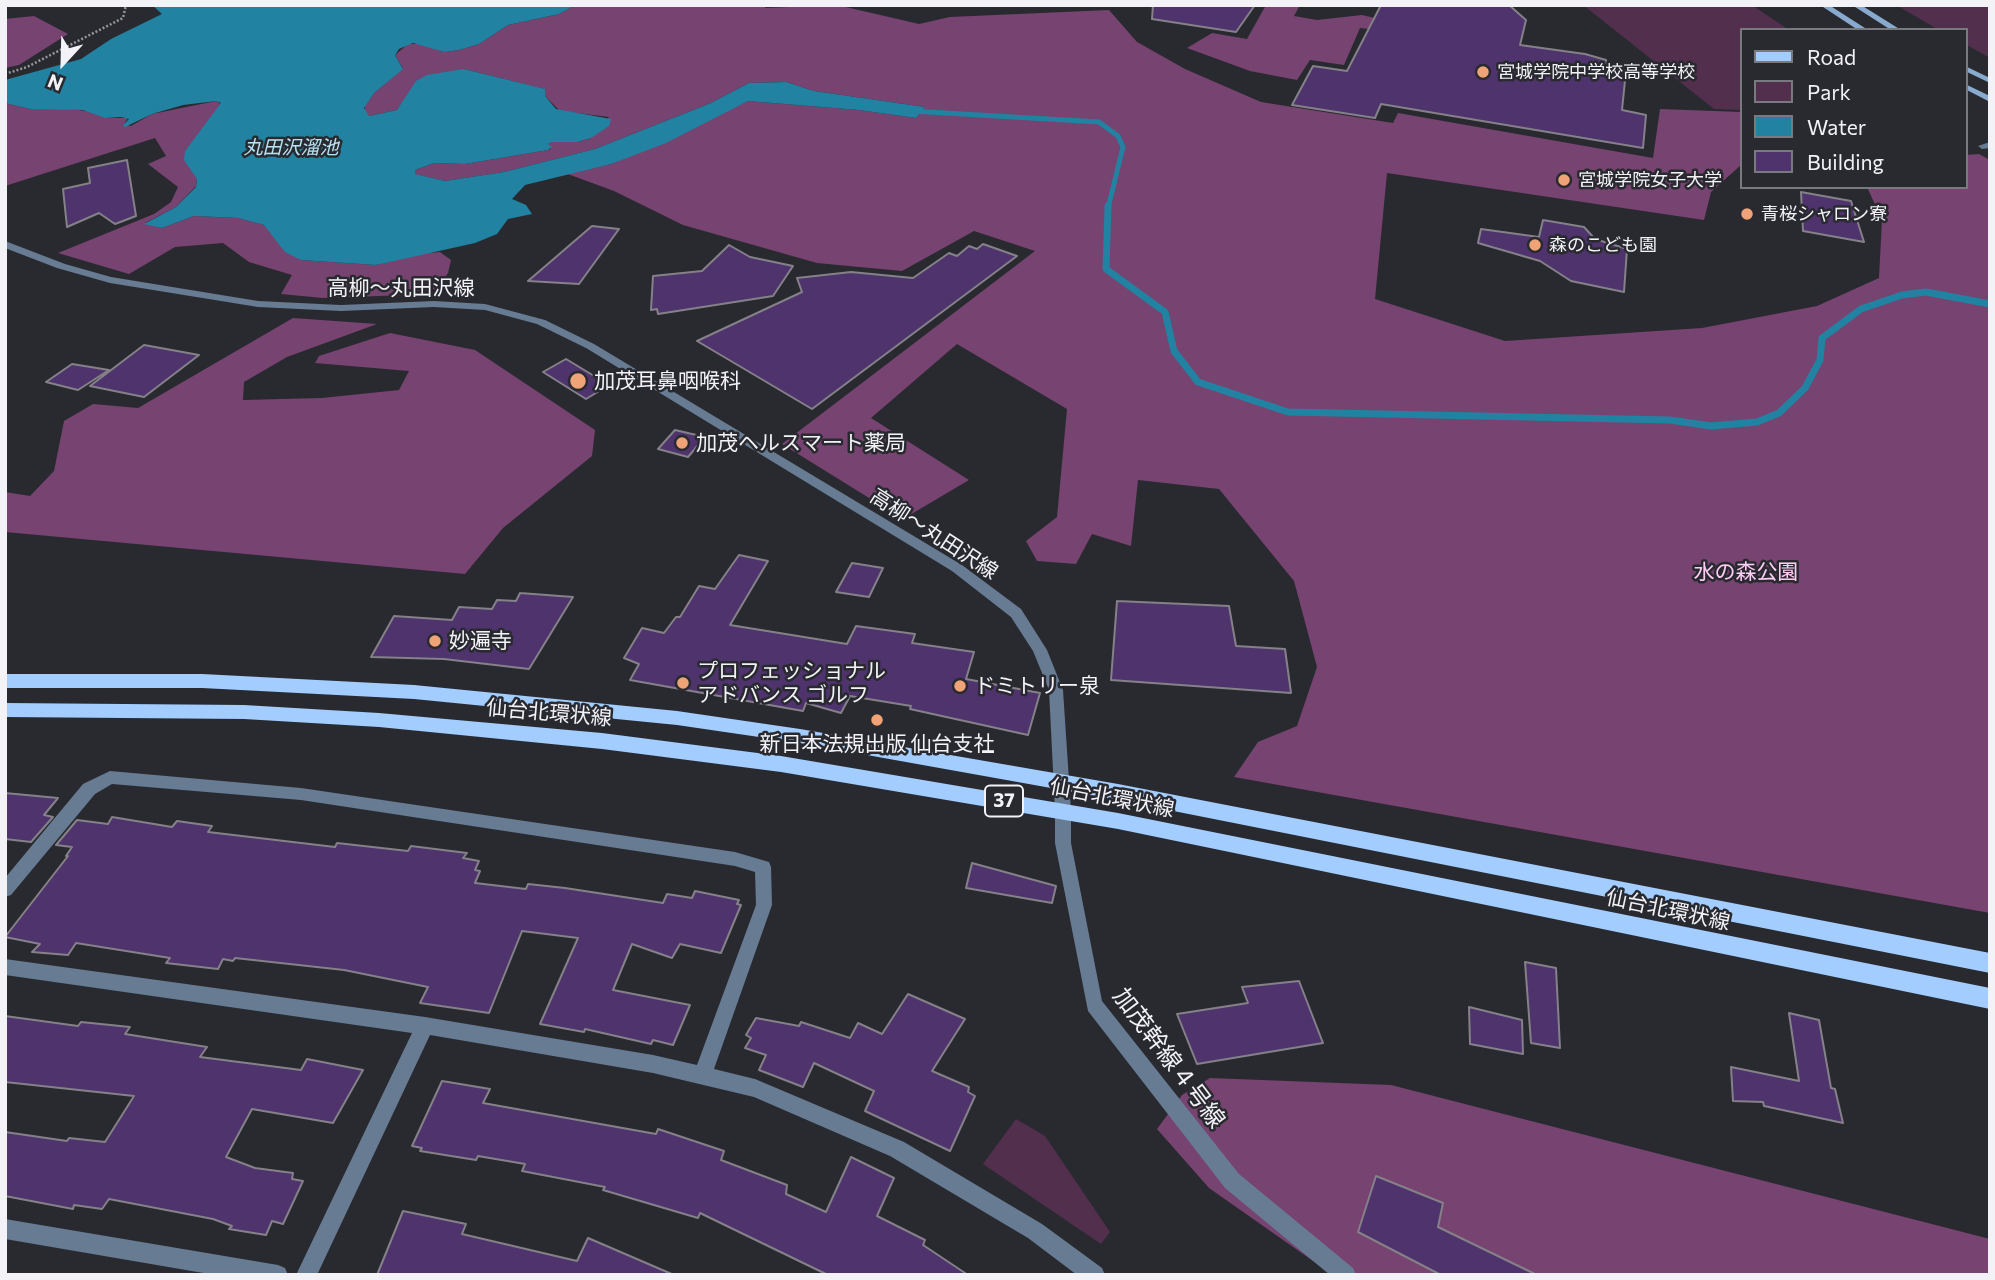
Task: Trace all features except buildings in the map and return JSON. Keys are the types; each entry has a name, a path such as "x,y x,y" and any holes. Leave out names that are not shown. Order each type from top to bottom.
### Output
{"main road":[{"path":"1823,5 1861,28"},
{"path":"1855,5 1894,28"},
{"path":"1967,69 1990,81"},
{"path":"1967,87 1990,100"},
{"name":"仙台北環状線","path":"5,681 202,681 414,692 540,703 800,736 1060,781 1990,963"},
{"name":"仙台北環状線","path":"5,710 244,712 602,740 781,764 1063,811 1990,999"}],"street":[{"name":"高柳～丸田沢線","path":"5,243 32,256 110,280 258,304 341,308 434,304 485,307 541,321 590,346 957,568 1016,613 1040,650 1056,690 1063,811"},
{"path":"5,890 89,789 110,777 301,794 735,859 763,867 764,905 703,1075"},
{"name":"加茂幹線４号線","path":"1063,811 1063,843 1094,1005 1232,1181 1346,1275"},
{"path":"5,967 425,1026 703,1075 755,1088 897,1149 1035,1231 1095,1275"},
{"path":"306,1275 425,1026"},
{"path":"5,1229 278,1275"}],"path":[{"path":"5,74 27,67 123,18 126,5"}],"green space":[{"name":"水の森公園","path":"576,5 766,5 765,8 837,5 919,24 950,17 1109,10 1137,42 1185,69 1261,102 1393,123 1398,113 1653,158 1660,109 1740,112 1740,166 1711,192 1704,220 1387,173 1375,299 1505,341 1702,328 1817,306 1879,278 1882,220 1868,189 1967,189 1967,155 1979,154 1990,160 1990,913 1234,777 1258,742 1297,726 1317,667 1294,581 1219,489 1138,480 1131,546 1092,534 1076,564 1037,561 1026,541 1057,517 1067,409 957,344 871,418 969,480 903,519 782,444 1035,251 974,231 902,271 817,263 683,225 614,191 565,173 611,164 748,101 859,110 916,118 925,107 814,91 786,82 749,83 711,103 595,149 504,172 445,181 414,174 415,170 434,163 465,164 548,150 551,149 548,144 553,142 577,142 591,138 609,117 560,111 545,96 544,89 464,69 409,94 397,110 369,116 365,113 365,106 374,93 403,68 395,55 408,44 423,44 445,52 459,50 479,44 508,25 559,14"},
{"path":"1266,5 1300,5 1294,16 1317,20 1362,15 1383,20 1378,30 1360,28 1344,65 1310,60 1297,80 1250,71 1187,48 1212,33 1247,39"},
{"path":"1583,5 1752,5 1786,28 1740,28 1740,110 1714,109"},
{"path":"1896,5 1990,5 1990,58 1967,45 1967,28 1936,28"},
{"path":"34,16 68,34 19,65 5,68 5,19"},
{"path":"216,101 221,104 219,109 185,151 185,160 197,178 196,186 176,207 145,223 162,228 194,216 238,218 264,225 301,260 376,265 417,254 440,252 451,260 448,273 438,288 407,295 323,298 281,294 292,275 249,262 223,243 175,247 129,274 58,253 154,214 171,202 178,187 148,164 166,156 155,138 5,186 5,103 30,109 62,108 102,113 109,118 128,118 124,124 131,126 152,114"},
{"path":"293,318 377,324 287,357 244,382 243,400 322,398 399,390 409,371 315,363 319,356 390,333 475,350 595,430 592,456 503,528 465,574 5,532 5,492 30,496 54,471 64,421 93,404 138,408"},
{"path":"1210,1078 1391,1085 1990,1239 1990,1275 1333,1275 1209,1188 1157,1129 1182,1095"},
{"path":"1016,1119 1045,1136 1110,1232 1101,1244 983,1164"}],"water":[{"name":"丸田沢溜池","path":"152,5 576,5 559,14 508,25 479,44 459,50 445,52 413,43 399,49 395,55 403,69 374,93 364,108 369,116 397,110 416,81 427,75 464,69 545,89 545,96 556,109 611,119 609,126 591,138 577,142 553,142 548,144 552,147 548,150 465,164 434,163 415,170 415,174 445,181 504,172 595,149 711,103 749,83 786,82 814,91 925,107 916,118 859,110 748,101 666,143 611,164 525,185 512,199 526,205 532,214 508,219 497,234 475,243 376,265 301,260 285,252 264,225 238,218 194,216 162,228 144,224 176,207 196,187 197,179 184,160 185,151 221,103 216,101 183,105 152,114 125,127 123,125 129,119 121,117 105,118 83,110 30,109 5,103 5,80 81,59 111,39 162,14"}],"waterway":[{"path":"911,111 1099,122 1118,136 1123,147 1108,208"},
{"path":"1108,206 1106,269 1165,312 1174,351 1198,382 1288,412 1670,420 1711,426 1757,422 1779,413 1805,388 1820,360 1822,338 1861,309 1902,295 1926,292 1990,304"}],"place":[{"name":"宮城学院中学校高等学校","path":"1483,72"},
{"name":"宮城学院女子大学","path":"1564,180"},
{"name":"青桜シャロン寮","path":"1747,214"},
{"name":"森のこども園","path":"1535,245"},
{"name":"加茂耳鼻咽喉科","path":"578,381"},
{"name":"加茂ヘルスマート薬局","path":"682,443"},
{"name":"妙遍寺","path":"435,641"},
{"name":"プロフェッショナル アドバンス ゴルフ","path":"683,683"},
{"name":"ドミトリー泉","path":"960,686"},
{"name":"新日本法規出版 仙台支社","path":"877,720"}]}
